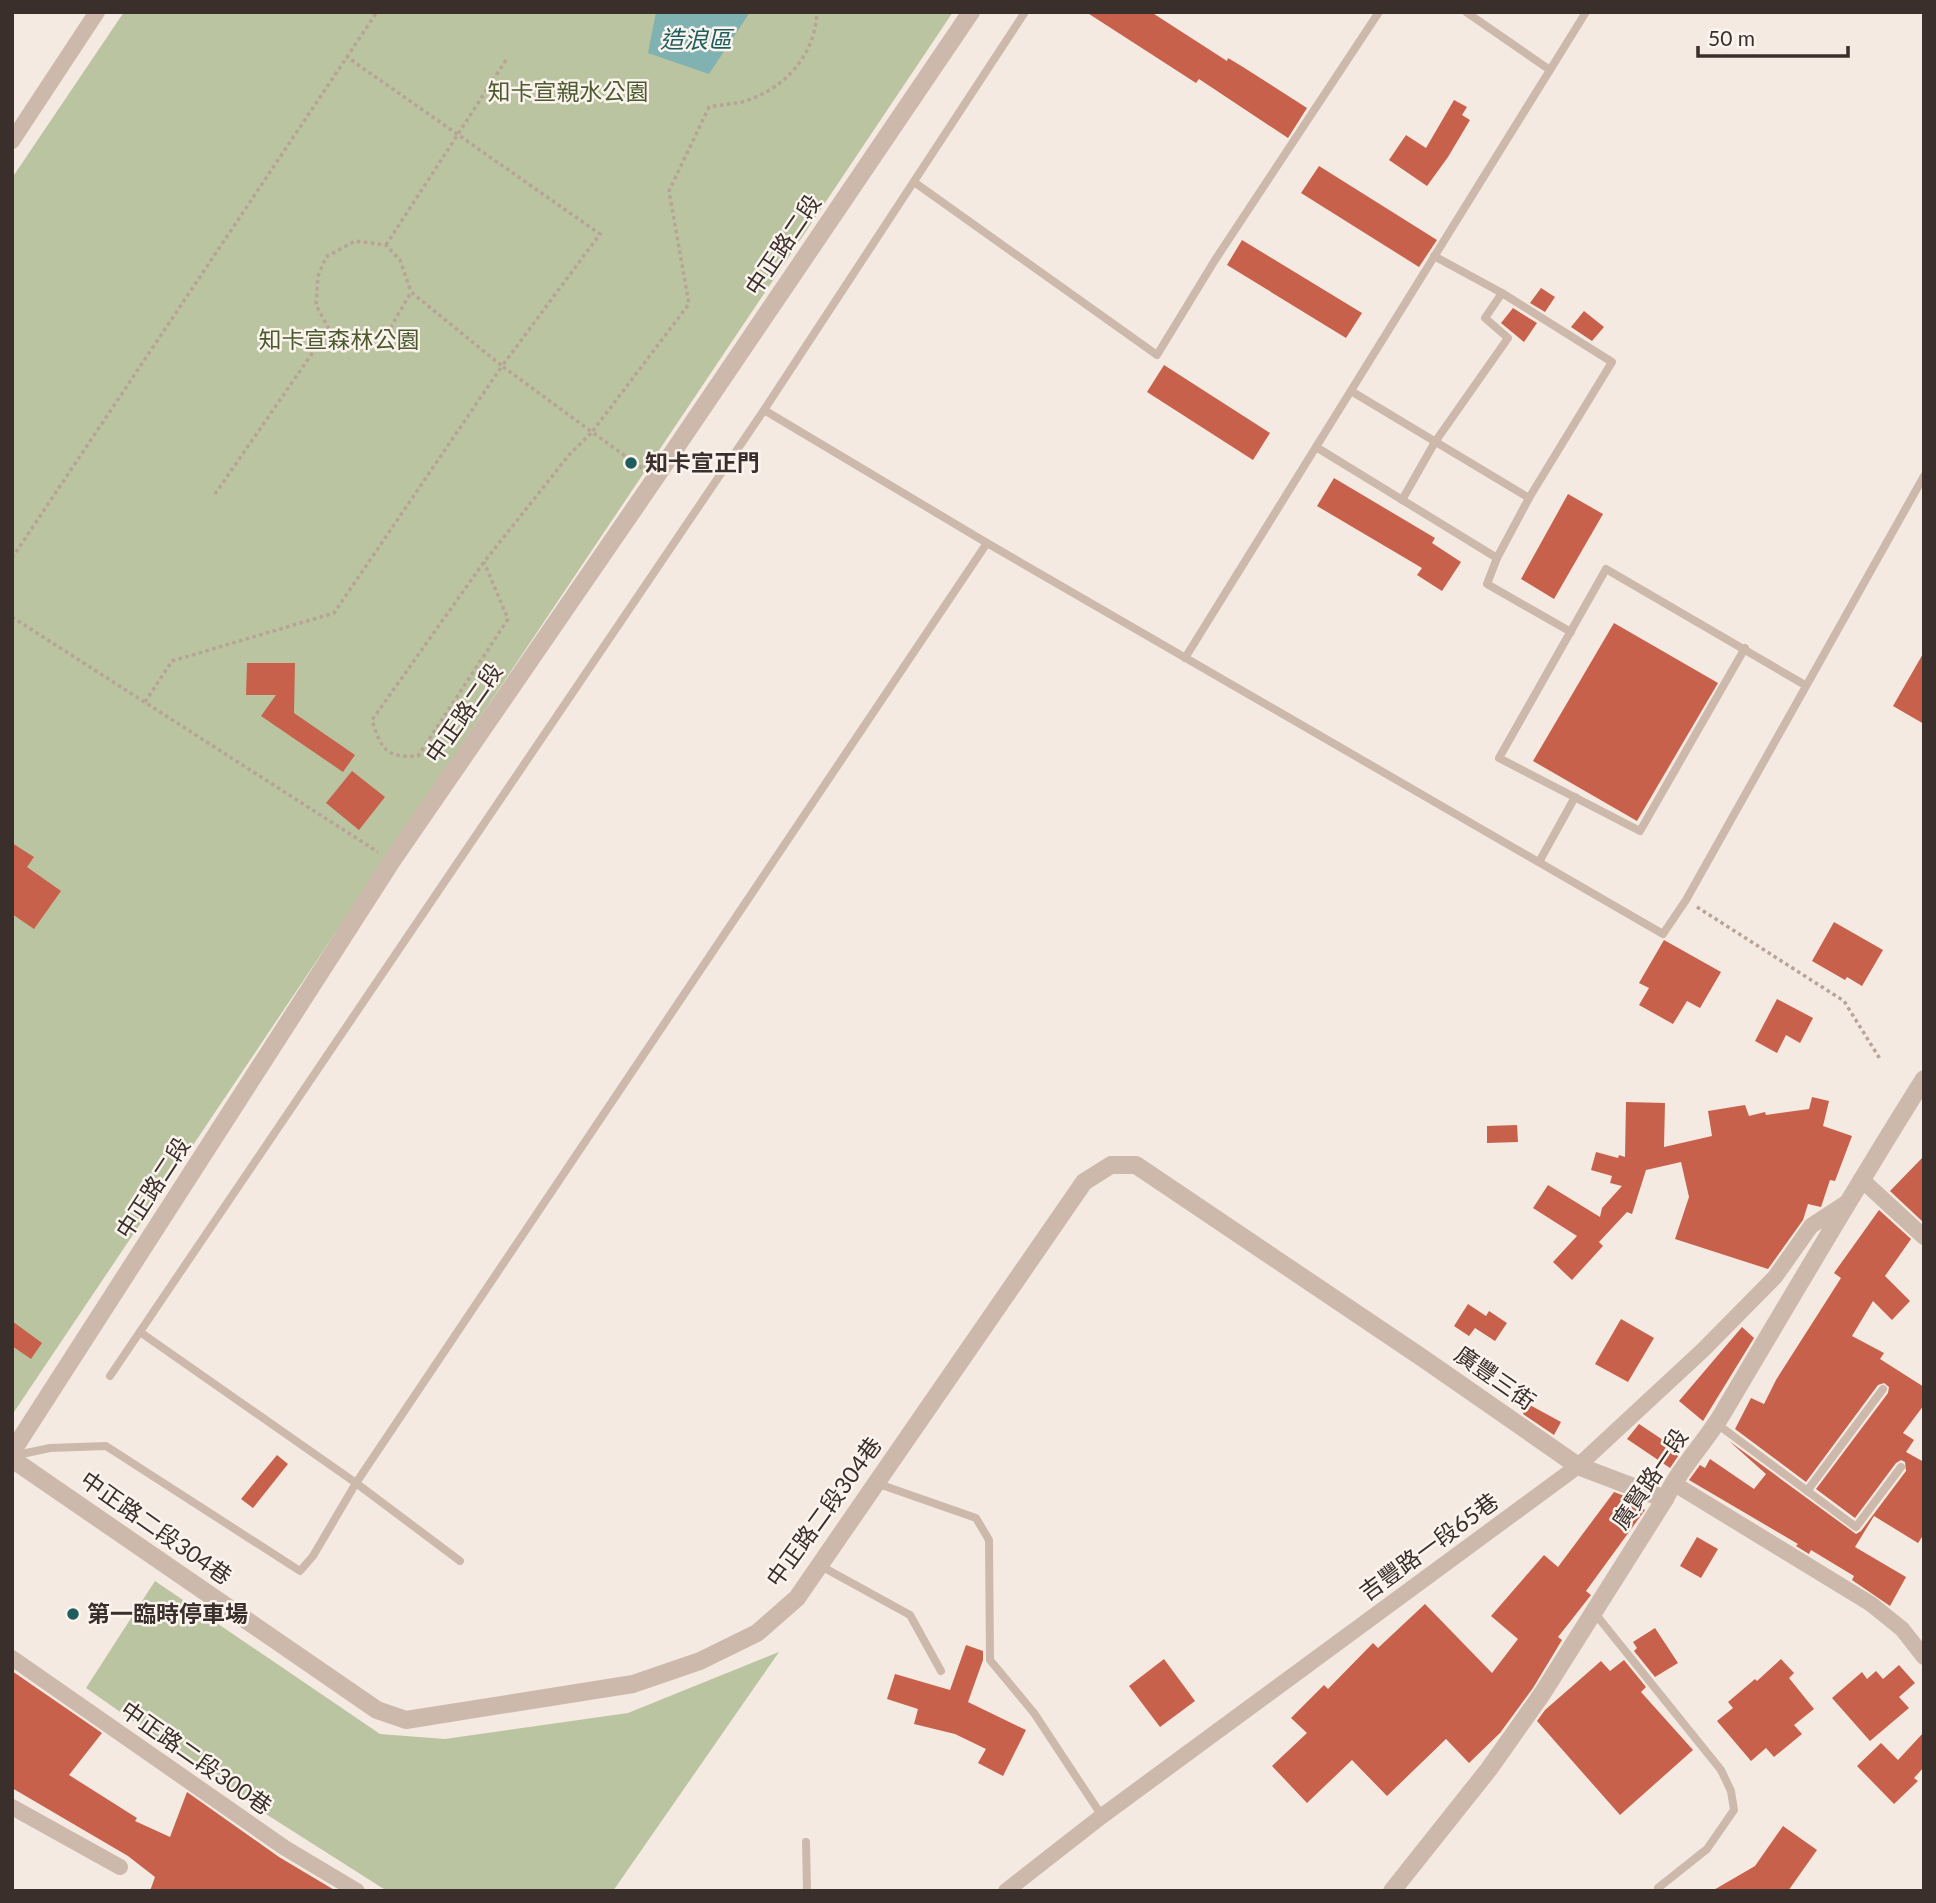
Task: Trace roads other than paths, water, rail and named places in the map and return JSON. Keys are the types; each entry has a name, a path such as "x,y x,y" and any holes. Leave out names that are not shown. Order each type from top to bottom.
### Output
{"street":[{"path":"12,141 97,12"},
{"name":"中正路二段","path":"12,1456 392,861 971,12"},
{"name":"廣賢路一段","path":"1392,1891 1489,1769 1542,1694 1669,1491 1717,1424 1846,1203 1924,1079"},
{"name":"中正路二段304巷","path":"12,1456 377,1710 406,1720 633,1684 700,1661 757,1633 797,1598 1084,1182 1111,1165 1136,1165 1306,1280"},
{"path":"1861,1179 1924,1237"},
{"name":"吉豐路一段65巷","path":"1006,1891 1102,1816 1577,1465 1739,1314 1774,1277 1811,1226 1846,1203"},
{"name":"廣豐三街","path":"1306,1280 1577,1465 1669,1491 1871,1604 1902,1629 1924,1657"},
{"name":"中正路二段300巷","path":"12,1658 285,1848 357,1891"},
{"path":"12,1807 120,1867"}],"lane":[{"path":"110,1376 764,410 1026,12"},
{"path":"914,182 1157,355 1215,260 1379,12"},
{"path":"1466,12 1550,70"},
{"path":"1185,658 1586,12"},
{"path":"1434,256 1502,293 1612,362 1529,498 1497,558 1487,584 1571,632"},
{"path":"1402,500 1435,442 1508,338 1485,318 1502,293"},
{"path":"1351,391 1529,498"},
{"path":"764,410 987,543 1663,934 1686,900 1924,476"},
{"path":"1316,447 1497,558"},
{"path":"12,1456 50,1448 106,1446 300,1572 313,1556 356,1483 987,543"},
{"path":"1745,648 1640,831 1499,758 1606,569 1745,648 1805,685"},
{"path":"1539,862 1575,797"},
{"path":"140,1332 356,1483 460,1562"},
{"path":"1807,1491 1883,1389"},
{"path":"1717,1424 1856,1527 1901,1467"},
{"path":"876,1483 976,1518 989,1540 990,1660 1034,1713 1102,1816"},
{"path":"819,1565 910,1615 941,1671"},
{"path":"1593,1611 1721,1770 1731,1791 1734,1811 1707,1849 1658,1888"},
{"path":"806,1842 807,1891"}],"water":[{"name":"造浪區","path":"656,12 750,12 709,74 648,53"}],"place":[{"name":"知卡宣正門","path":"631,463"},
{"name":"第一臨時停車場","path":"73,1614"}],"park label":[{"name":"知卡宣親水公園","path":"568,92"},
{"name":"知卡宣森林公園","path":"339,340"}]}
